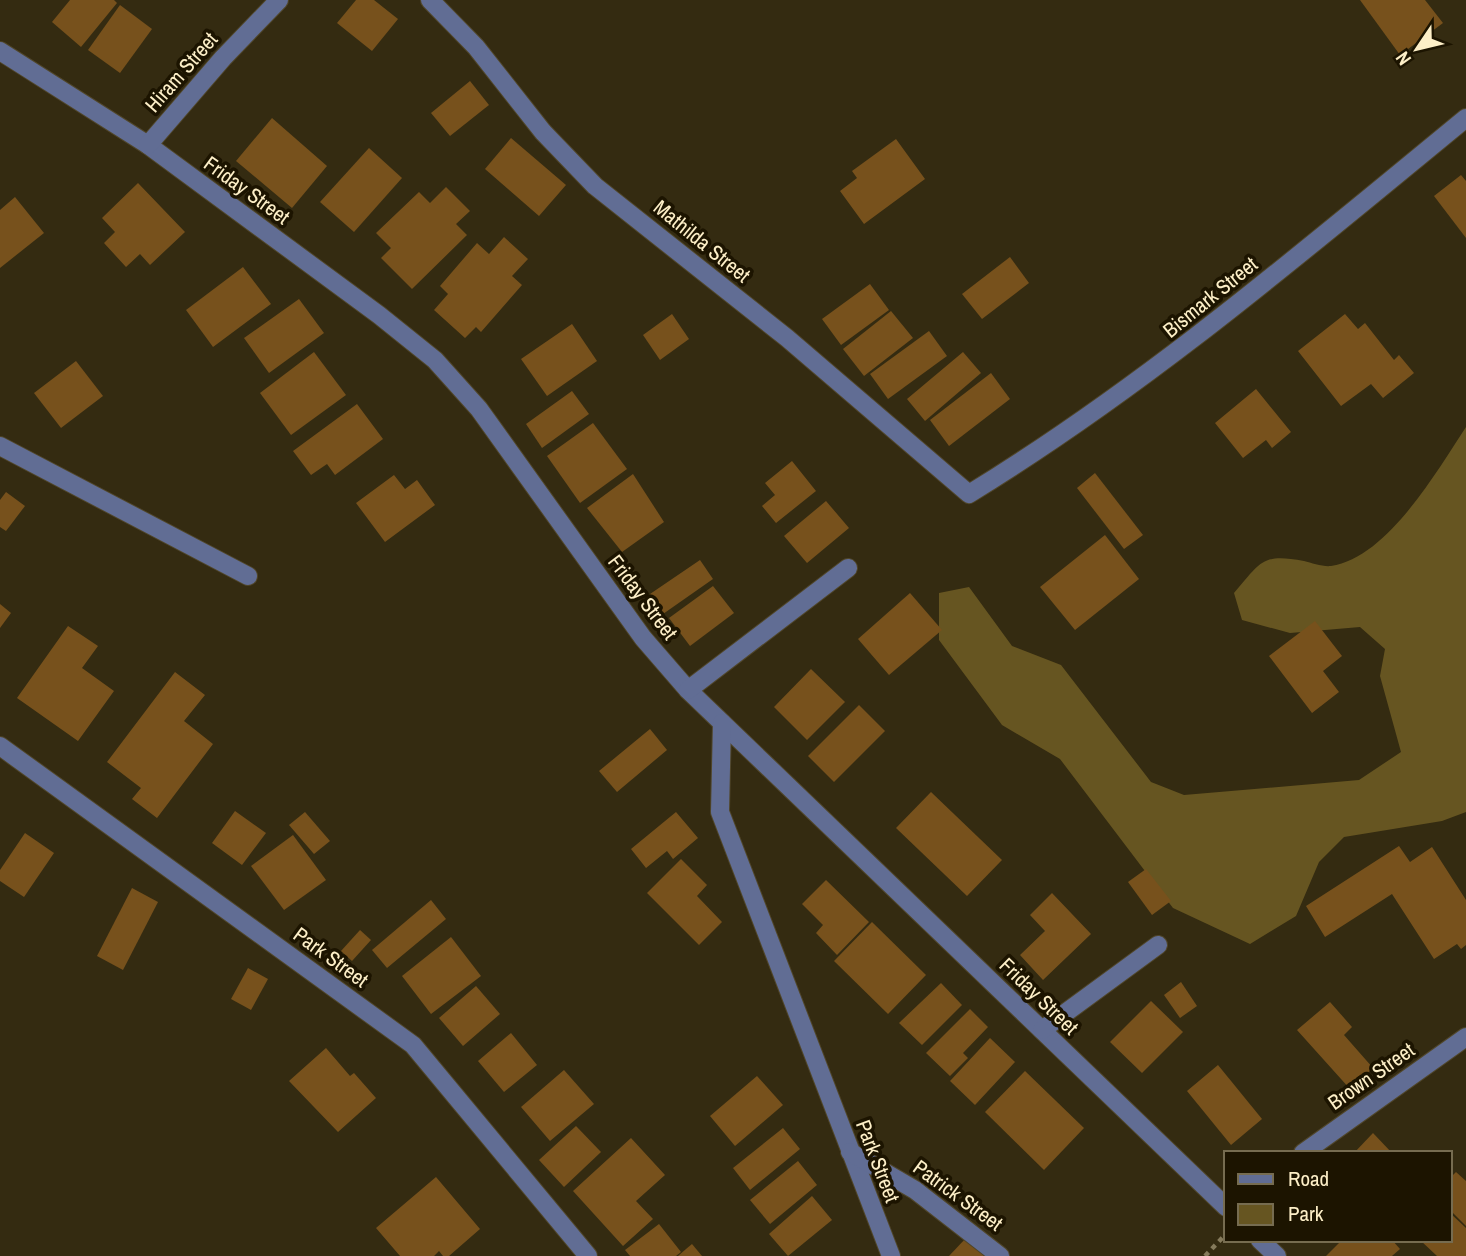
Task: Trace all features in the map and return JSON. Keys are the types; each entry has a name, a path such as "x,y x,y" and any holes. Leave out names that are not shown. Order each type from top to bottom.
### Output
{"street":[{"name":"Hiram Street","path":"148,145 223,58 279,0"},
{"name":"Mathilda Street","path":"430,0 476,47 543,132 595,186 776,330 969,494"},
{"name":"Friday Street","path":"0,51 148,145 379,315 435,360 479,410 643,638 688,691 1224,1205"},
{"name":"Bismark Street","path":"969,494 1054,442 1194,341 1466,118"},
{"path":"0,446 248,576"},
{"path":"688,691 848,568"},
{"name":"Park Street","path":"722,723 720,812 891,1256"},
{"name":"Park Street","path":"0,746 413,1045 589,1256"},
{"path":"1042,1030 1158,945"},
{"name":"Brown Street","path":"1306,1151 1466,1037"},
{"name":"Patrick Street","path":"850,1152 915,1190 1000,1256"},
{"path":"1262,1242 1276,1256"}],"path":[{"path":"1205,1256 1224,1235"}],"green space":[{"path":"1466,427 1466,812 1442,821 1344,837 1319,862 1296,916 1250,944 1173,908 1060,759 1002,725 939,640 939,593 969,587 1012,646 1061,665 1151,782 1184,795 1359,780 1401,752 1380,676 1385,649 1360,627 1290,633 1242,620 1234,593 1257,567 1270,559 1290,559 1331,566 1352,560 1372,547 1409,510"}],"building":[{"path":"70,0 114,0 117,3 81,47 52,22"},
{"path":"356,0 374,0 398,19 372,51 337,23"},
{"path":"1360,0 1425,0 1443,23 1400,55"},
{"path":"120,5 152,29 120,73 88,50"},
{"path":"470,81 489,105 450,136 431,113"},
{"path":"272,118 327,166 292,208 236,161"},
{"path":"511,138 566,185 539,216 485,169"},
{"path":"896,139 925,179 864,224 840,191 857,178 852,171"},
{"path":"369,148 402,178 354,232 320,202"},
{"path":"1461,175 1466,181 1466,238 1434,196"},
{"path":"138,183 185,232 150,265 140,254 126,267 104,243 115,232 102,218"},
{"path":"446,187 470,211 456,224 467,235 412,289 381,258 391,248 376,233 419,192 430,203"},
{"path":"15,197 44,233 0,268 0,210"},
{"path":"504,237 528,259 512,276 522,285 481,332 476,327 465,338 434,310 448,294 440,286 477,243 489,254"},
{"path":"1010,257 1029,283 982,319 962,294"},
{"path":"243,267 271,304 213,347 186,310"},
{"path":"870,284 889,310 841,345 822,319"},
{"path":"299,299 324,333 269,373 244,338"},
{"path":"891,311 913,338 864,376 843,349"},
{"path":"672,314 689,339 660,360 643,335"},
{"path":"1345,314 1358,329 1365,323 1394,360 1399,355 1414,373 1383,398 1371,384 1341,406 1298,351"},
{"path":"572,324 597,361 547,396 521,359"},
{"path":"929,331 947,356 888,399 870,374"},
{"path":"314,352 346,395 291,435 260,393"},
{"path":"963,352 981,373 925,421 907,399"},
{"path":"76,361 103,396 61,428 34,393"},
{"path":"991,373 1010,399 949,446 930,420"},
{"path":"1256,389 1291,432 1272,448 1266,440 1243,458 1215,423"},
{"path":"572,391 589,414 542,448 526,424"},
{"path":"357,404 383,439 335,475 327,464 311,475 293,451"},
{"path":"593,423 627,469 580,503 547,456"},
{"path":"792,461 816,491 776,523 762,506 775,495 765,483"},
{"path":"1095,473 1143,535 1124,549 1077,488"},
{"path":"633,474 664,522 622,552 587,508"},
{"path":"394,475 405,489 417,480 435,505 385,542 356,503"},
{"path":"6,492 25,506 6,531 0,527 0,500"},
{"path":"826,501 849,528 807,563 784,536"},
{"path":"1105,535 1139,579 1075,630 1040,587"},
{"path":"700,560 713,579 663,614 650,594"},
{"path":"713,586 734,613 690,646 669,618"},
{"path":"910,593 942,630 889,675 858,639"},
{"path":"0,604 11,613 0,628"},
{"path":"1315,621 1342,656 1323,671 1339,692 1312,713 1269,656"},
{"path":"68,626 98,646 82,668 114,691 78,741 17,698"},
{"path":"811,669 845,702 807,740 774,707"},
{"path":"175,672 205,695 184,721 213,744 157,818 132,799 141,788 107,762"},
{"path":"859,705 885,731 834,782 808,756"},
{"path":"650,729 667,750 617,792 599,771"},
{"path":"931,792 1002,860 967,896 896,828"},
{"path":"235,811 266,833 242,865 212,843"},
{"path":"305,812 330,841 314,854 289,825"},
{"path":"676,812 698,838 673,859 667,851 646,868 631,849"},
{"path":"25,833 54,853 24,897 0,881 0,870"},
{"path":"293,835 326,880 284,910 251,866"},
{"path":"1399,846 1410,862 1432,847 1466,900 1466,945 1461,949 1457,944 1434,959 1392,894 1325,937 1306,906"},
{"path":"681,859 707,885 697,896 722,922 699,945 647,893"},
{"path":"1146,869 1171,901 1152,915 1128,882"},
{"path":"826,880 869,922 837,955 816,933 823,925 802,904"},
{"path":"132,888 158,902 123,970 97,956"},
{"path":"1052,893 1091,934 1043,980 1020,955 1045,931 1030,915"},
{"path":"431,900 446,919 387,968 372,950"},
{"path":"872,922 926,975 888,1014 834,961"},
{"path":"360,930 371,940 352,961 341,951"},
{"path":"451,937 481,976 431,1014 402,976"},
{"path":"248,968 268,979 251,1010 231,999"},
{"path":"1181,982 1197,1006 1180,1018 1164,995"},
{"path":"941,983 962,1005 922,1045 899,1023"},
{"path":"476,986 500,1014 463,1046 439,1018"},
{"path":"1151,1001 1183,1032 1142,1073 1110,1042"},
{"path":"1330,1002 1352,1027 1344,1035 1373,1068 1350,1089 1297,1030"},
{"path":"970,1009 988,1027 963,1053 968,1058 950,1076 926,1053"},
{"path":"511,1033 537,1065 504,1092 478,1061"},
{"path":"990,1038 1015,1062 975,1105 950,1081"},
{"path":"326,1048 350,1076 354,1073 376,1098 338,1132 289,1081"},
{"path":"1218,1065 1262,1119 1231,1145 1187,1091"},
{"path":"564,1070 594,1104 550,1141 521,1107"},
{"path":"1025,1071 1084,1128 1044,1170 985,1112"},
{"path":"757,1076 783,1105 735,1146 710,1116"},
{"path":"576,1126 601,1152 564,1187 539,1160"},
{"path":"783,1128 800,1149 750,1190 733,1168"},
{"path":"1373,1133 1390,1151 1356,1151"},
{"path":"631,1138 665,1175 636,1201 653,1219 623,1246 573,1191"},
{"path":"798,1161 817,1185 770,1224 750,1200"},
{"path":"1456,1172 1466,1181 1466,1226 1452,1212 1452,1176"},
{"path":"436,1177 480,1229 449,1256 443,1256 439,1251 434,1256 400,1256 376,1228"},
{"path":"812,1196 832,1220 788,1256 769,1234"},
{"path":"1452,1215 1466,1228 1466,1256 1437,1256 1422,1242 1452,1242"},
{"path":"659,1224 681,1252 676,1256 630,1256 625,1250"},
{"path":"966,1238 984,1256 949,1256"},
{"path":"1340,1242 1394,1242 1400,1249 1392,1256 1326,1256"},
{"path":"692,1244 702,1256 678,1256 686,1249"}]}
